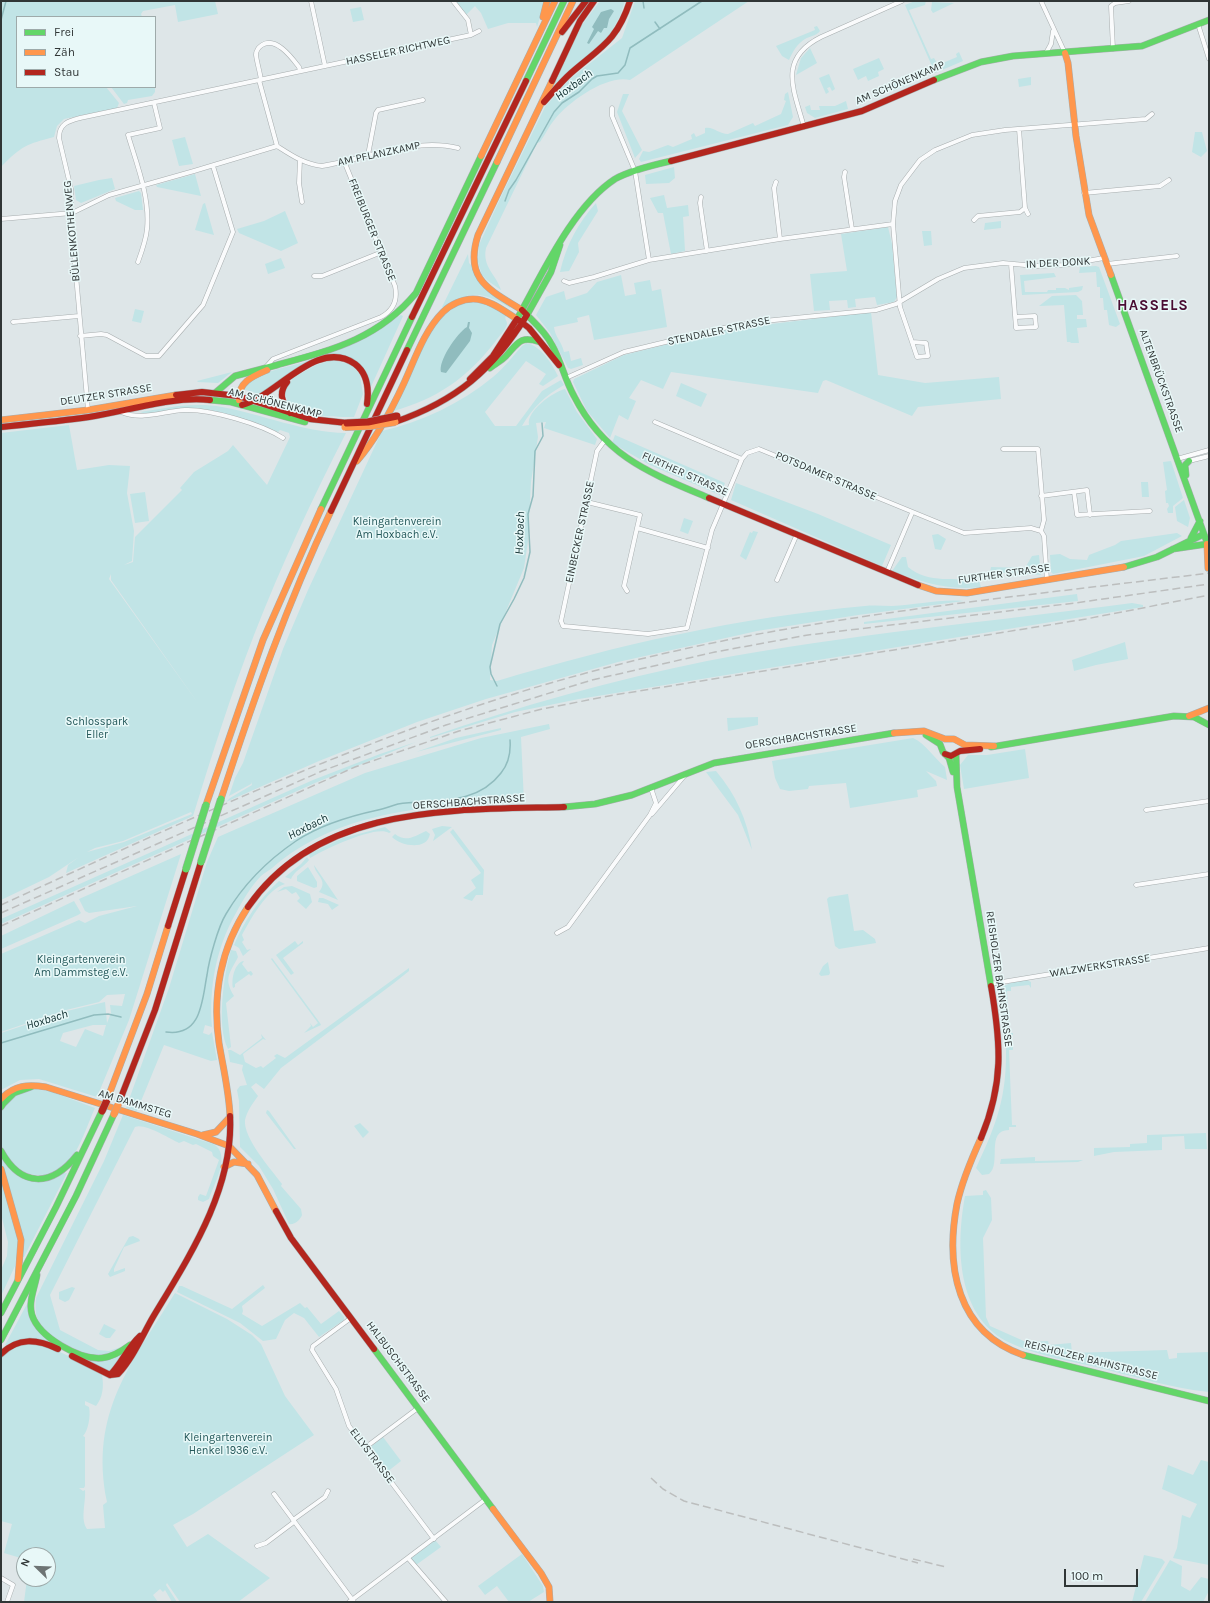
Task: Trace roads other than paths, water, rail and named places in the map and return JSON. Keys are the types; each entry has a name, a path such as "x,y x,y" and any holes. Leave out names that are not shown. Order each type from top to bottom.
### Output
{"main road":[{"path":"539,35 547,1"},
{"path":"365,414 368,394 367,383 360,369 353,362 336,358 326,359 286,378 257,401 242,405 238,396 243,384 250,377 275,362 307,356 368,334 398,314 416,293 555,1"},
{"path":"1,1313 89,1140 107,1100 147,994 206,805 263,640 298,558 365,414 564,1"},
{"path":"1,1340 76,1196 118,1105 155,1010 253,700 274,642 309,558 574,1"},
{"path":"555,41 586,1"},
{"path":"532,120 580,22 594,1"},
{"path":"532,120 558,86 575,70 608,44 621,25 630,1"},
{"name":"AM SCHÖNENKAMP","path":"136,404 192,400 217,400 242,405 309,424 346,425 396,419 419,414 445,402 490,368 516,334 550,272 560,245 580,213 591,199 616,179 634,171 869,109 973,65 998,58 1142,46 1209,20"},
{"name":"ALTENBRÜCKSTRASSE","path":"1065,53 1068,62 1074,124 1084,193 1089,215 1177,459 1206,534 1208,545 1208,568"},
{"name":"FURTHER STRASSE","path":"532,120 478,235 472,253 474,269 479,279 488,288 522,310 523,319 561,368"},
{"name":"AM SCHÖNENKAMP","path":"522,310 555,250 560,245"},
{"path":"412,317 416,293"},
{"path":"352,465 369,446 402,386 430,328 444,310 461,300 479,298 492,302 523,319"},
{"name":"FURTHER STRASSE","path":"523,319 533,322 552,344 561,368 583,412 604,440 627,459 643,469 925,587 957,593 973,592 1138,564 1173,549 1192,538 1206,534"},
{"name":"AM SCHÖNENKAMP","path":"396,419 435,402 473,376 523,319"},
{"path":"490,368 505,357 522,339 530,338 541,342"},
{"path":"215,393 240,374 264,369"},
{"path":"290,413 282,403 281,393 284,384 296,373"},
{"name":"DEUTZER STRASSE","path":"1,427 88,413 186,393 215,393"},
{"name":"AM SCHÖNENKAMP","path":"215,393 238,396 290,413 346,425"},
{"name":"DEUTZER STRASSE","path":"1,420 119,411 136,404"},
{"name":"ALTENBRÜCKSTRASSE","path":"1186,482 1184,467 1189,461"},
{"path":"1192,538 1200,521"},
{"name":"FURTHER STRASSE","path":"1173,549 1208,545"},
{"path":"994,746 965,745 951,738 943,742 943,751 951,756 957,753 994,746 1168,717 1187,716 1209,708"},
{"path":"1187,716 1209,725"},
{"name":"OERSCHBACHSTRASSE","path":"110,1375 115,1375 121,1371 171,1290 188,1258 214,1200 229,1146 230,1117 228,1088 217,1029 217,986 222,959 234,929 250,904 270,880 299,854 329,838 378,822 440,812 578,806 616,800 652,788 713,763 898,732 928,732 947,739"},
{"name":"OERSCHBACHSTRASSE","path":"919,732 937,741 943,751"},
{"name":"REISHOLZER BAHNSTRASSE","path":"958,742 959,746 955,759 958,787 998,1042 998,1083 990,1118 960,1192 953,1234 956,1271 970,1315 976,1325 993,1340 1028,1357 1209,1400"},
{"name":"REISHOLZER BAHNSTRASSE","path":"943,751 950,763 958,787"},
{"name":"AM DAMMSTEG","path":"2,1103 14,1093 35,1086 46,1087 197,1134 229,1146"},
{"path":"197,1134 206,1135 220,1130 230,1117"},
{"path":"1,1151 11,1167 17,1172 32,1179 41,1180 63,1172 89,1140"},
{"name":"HALBUSCHSTRASSE","path":"229,1146 248,1164 258,1177 283,1225 541,1573 546,1581 550,1593 550,1602"},
{"path":"224,1167 234,1162 248,1164"},
{"path":"1,1169 21,1240 18,1280"},
{"path":"39,1266 31,1303 35,1322 42,1332 65,1346 92,1358 113,1356 130,1345"},
{"name":"OERSCHBACHSTRASSE","path":"130,1345 144,1333"},
{"path":"1,1354 8,1347 20,1341 39,1341 54,1346 110,1375 119,1366 130,1345"}],"street":[{"path":"312,1 325,66"},
{"path":"453,1 468,20 471,35"},
{"path":"804,127 792,78 794,64 800,51 812,42 902,1"},
{"path":"1041,1 1065,53"},
{"path":"1113,49 1111,6 1115,3 1129,1"},
{"path":"1198,24 1209,59"},
{"path":"1046,53 1051,44 1053,29"},
{"name":"HASSELER RICHTWEG","path":"64,125 80,118 471,35 479,31"},
{"path":"1,219 72,213 109,195 213,166 276,146 260,80 256,54 260,47 265,44 273,44 281,48 299,67 300,72"},
{"path":"368,155 376,113 378,110 423,100"},
{"path":"138,262 144,246 147,228 143,186 128,136 160,128 154,103"},
{"path":"612,108 612,116 634,171 649,260"},
{"path":"912,342 926,343 928,356 917,357 912,342 900,302 893,224 895,201 901,185 913,168 926,155 951,142 967,136 1019,129 1146,119 1152,114"},
{"name":"BÜLLENKOTHENWEG","path":"64,125 60,131 59,138 71,189 80,336 88,413"},
{"path":"1019,129 1025,208 1028,214"},
{"name":"AM PFLANZKAMP","path":"276,146 300,160 322,166 344,162 368,155 423,145 447,145 458,148"},
{"path":"300,160 299,183 302,202"},
{"name":"FREIBURGER STRASSE","path":"275,362 381,317 390,312 396,299 395,286 344,162"},
{"path":"80,336 101,334 107,335 146,356 160,356 200,310 233,232 213,166"},
{"path":"846,172 844,177 852,229"},
{"path":"1084,193 1160,186 1169,180"},
{"path":"776,182 774,188 780,239"},
{"path":"701,197 700,203 706,251"},
{"path":"974,220 978,216 1020,212 1025,208"},
{"path":"564,281 569,283 594,277 649,260 780,239 893,224"},
{"path":"314,276 322,276 382,252"},
{"path":"1105,261 1178,256"},
{"name":"IN DER DONK","path":"900,302 956,270 982,265 1063,264 1105,261"},
{"name":"IN DER DONK","path":"1011,264 1016,317"},
{"name":"STENDALER STRASSE","path":"566,378 624,352 728,327 764,321 876,310 900,302"},
{"path":"13,322 79,316"},
{"path":"1035,316 1036,327 1016,328 1016,317 1035,316"},
{"path":"136,404 138,416"},
{"path":"119,411 138,416 191,410 248,423 283,438"},
{"path":"637,528 708,548 712,530 742,459 655,422"},
{"name":"EINBECKER STRASSE","path":"604,440 597,451 561,621 563,626 648,634 687,628 708,548"},
{"name":"POTSDAMER STRASSE","path":"742,459 751,451 759,449 766,450 912,513 964,533 1031,528 1041,531"},
{"path":"1003,449 1038,449 1044,520 1041,531 1044,540 1047,580"},
{"path":"1177,459 1209,450"},
{"path":"1189,461 1209,456"},
{"path":"1041,496 1087,490 1090,514"},
{"path":"1074,492 1077,516 1150,511"},
{"path":"587,502 640,515 624,586 627,591"},
{"path":"887,572 912,513"},
{"path":"778,580 797,534"},
{"name":"OERSCHBACHSTRASSE","path":"650,815 655,812 687,773"},
{"name":"OERSCHBACHSTRASSE","path":"557,932 568,927 650,815 656,803 652,788"},
{"path":"1146,810 1209,801"},
{"path":"1136,885 1209,874"},
{"name":"WALZWERKSTRASSE","path":"990,984 1209,948"},
{"name":"ELLYSTRASSE","path":"351,1318 311,1349 336,1389 349,1426 434,1539"},
{"path":"366,1447 418,1408"},
{"path":"257,1546 266,1543 325,1497 328,1491"},
{"path":"274,1494 352,1601 486,1499"},
{"path":"408,1558 446,1602"},
{"path":"1,1578 13,1584 7,1602"}],"waterway":[{"path":"1,20 6,1"},
{"path":"643,1 644,8"},
{"name":"Hoxbach","path":"505,201 509,190 554,112 562,103 579,92 597,76 618,73 625,65 630,48 702,1"},
{"name":"Hoxbach","path":"655,22 660,29"},
{"name":"Hoxbach","path":"497,686 491,674 490,667 500,624 524,578 530,552 528,514 533,496 535,451 543,436 542,423"},
{"name":"Hoxbach","path":"166,1032 178,1032 187,1029 193,1023 198,1015 204,995 212,953 223,920 233,903 248,883 276,856 305,835 346,818 398,804 454,799 480,791 491,784 504,769 509,758 510,740"},
{"name":"Hoxbach","path":"1,1043 94,1015 108,1014 121,1017"}],"railway":[{"path":"1,905 218,807 364,747 438,719 513,694 590,672 666,653 820,623 975,601 1209,573"},
{"path":"1,913 322,771 446,725 592,680 715,652 808,635 1075,603 1209,584"},
{"path":"1,926 355,767 459,731 542,709 614,695 1086,619 1209,595"},
{"path":"651,1478 663,1489 684,1501 918,1563"},
{"path":"913,1559 946,1567"}],"district":[{"name":"HASSELS","path":"1153,306"}],"park label":[{"name":"Kleingartenverein Am Hoxbach e.V.","path":"397,528"},
{"name":"Schlosspark Eller","path":"97,728"},
{"name":"Kleingartenverein Am Dammsteg e.V.","path":"81,966"},
{"name":"Kleingartenverein Henkel 1936 e.V.","path":"228,1444"}]}
